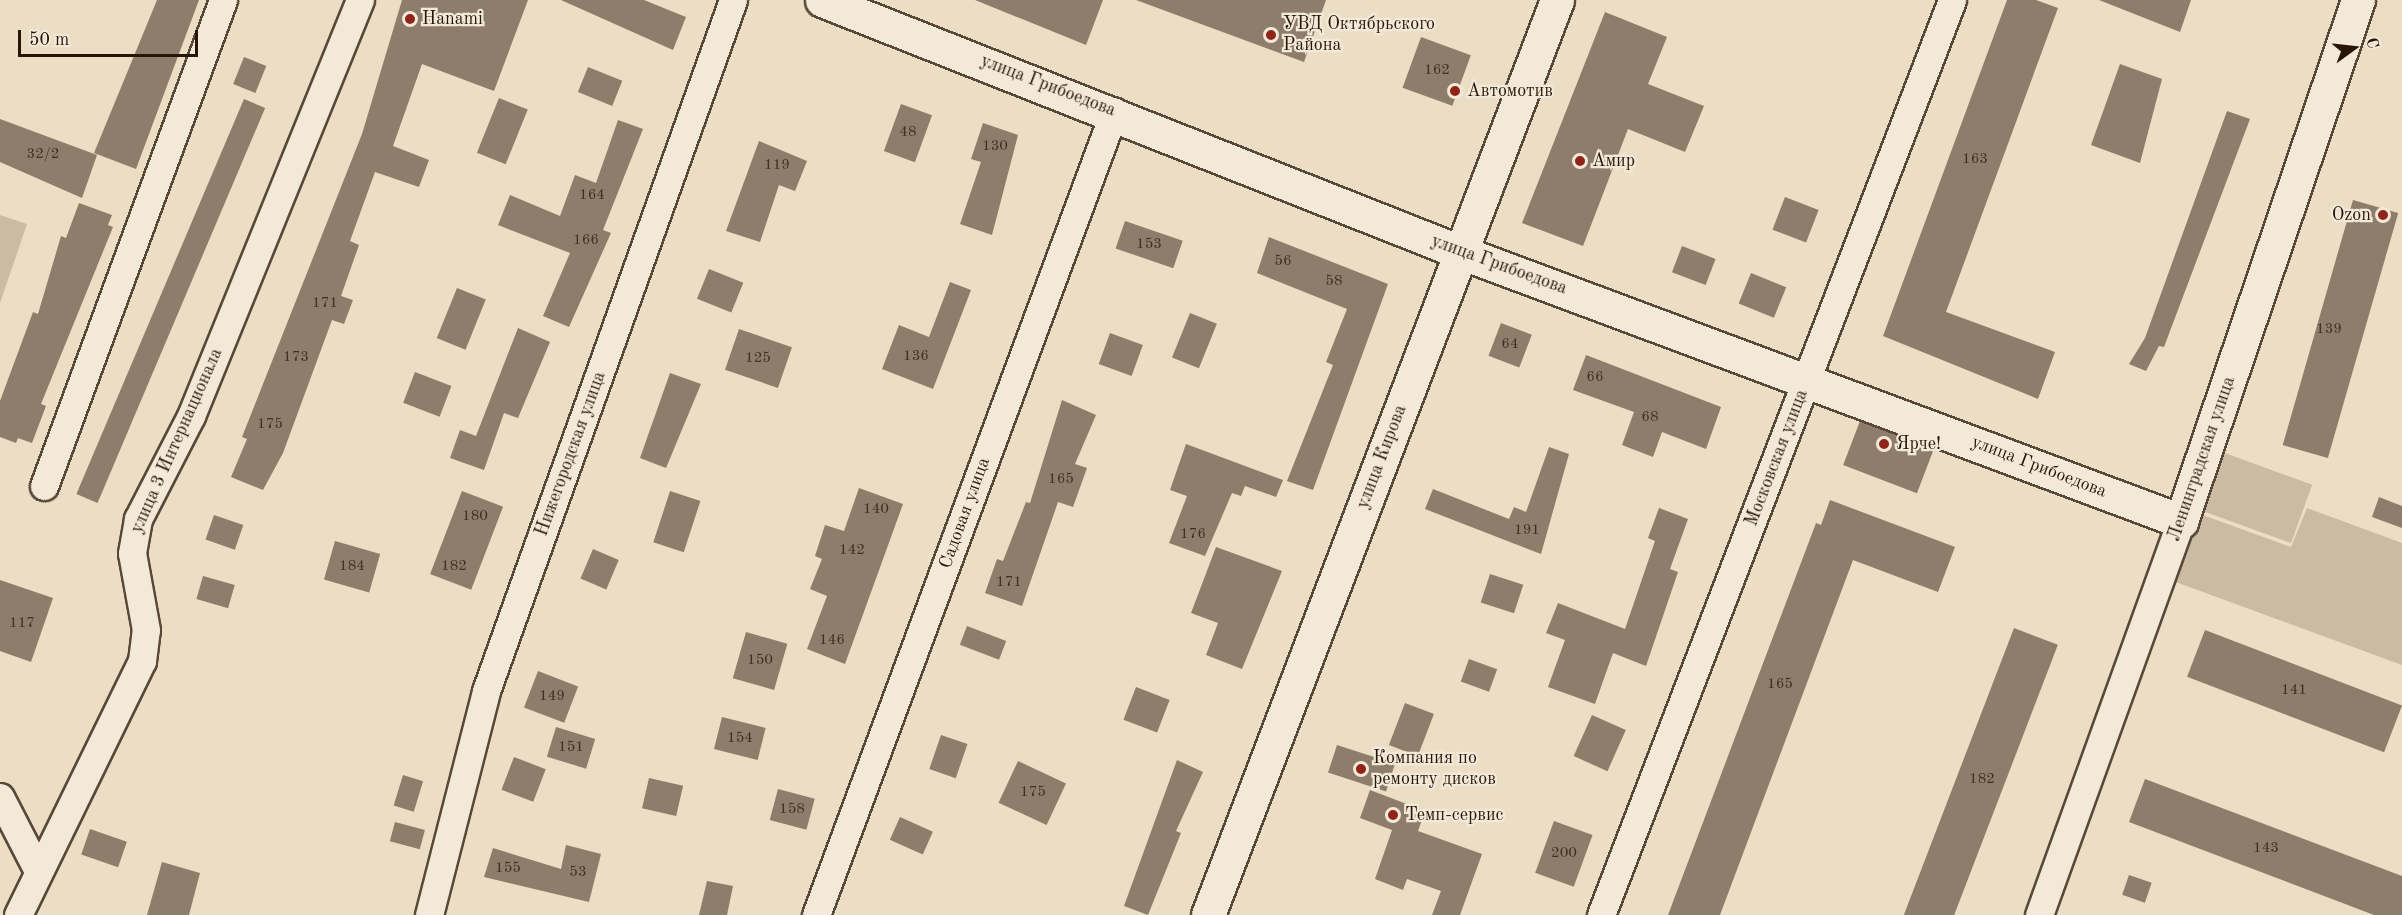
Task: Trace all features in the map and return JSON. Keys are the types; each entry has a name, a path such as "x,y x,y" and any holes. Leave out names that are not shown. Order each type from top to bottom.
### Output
{"street":[{"path":"44,486 224,0"},
{"name":"улица 3 Интернационала","path":"18,915 37,869 142,661 146,630 132,552 138,519 191,416 360,0"},
{"name":"Нижегородская улица","path":"429,915 486,691 734,0"},
{"name":"улица Грибоедова","path":"822,0 1114,112 1460,252 1808,379 2181,521"},
{"name":"улица Кирова","path":"1208,915 1557,0"},
{"name":"Московская улица","path":"1601,915 1952,0"},
{"name":"Ленинградская улица","path":"2039,915 2181,521 2358,0"},
{"name":"Садовая улица","path":"816,915 1114,112"},
{"path":"0,797 37,869"}],"shaded area":[{"path":"0,215 27,224 0,303"},
{"path":"2222,452 2312,485 2291,543 2201,510"},
{"path":"2307,508 2402,543 2402,665 2173,581 2197,513 2291,547"}],"building":[{"path":"157,0 199,0 136,169 94,153"},
{"path":"402,0 528,0 494,91 422,64 393,146 429,160 419,187 375,172 350,241 359,245 341,296 353,300 344,324 332,320 283,453 263,490 231,477 247,439 242,437 362,134"},
{"path":"561,0 644,0 686,17 673,50"},
{"path":"975,0 1103,0 1086,45"},
{"name":"УВД Октябрьского Района","path":"1136,0 1326,0 1304,62"},
{"path":"2007,0 2036,0 2058,8 1946,312 2055,352 2038,399 1883,336"},
{"path":"2099,0 2191,0 2180,32"},
{"path":"1605,12 1667,37 1648,84 1704,106 1685,152 1628,129 1583,246 1522,223"},
{"path":"1421,37 1471,55 1452,106 1403,88"},
{"path":"244,57 266,66 255,93 233,84"},
{"path":"2120,64 2162,79 2140,163 2091,145"},
{"path":"588,67 622,81 612,106 578,92"},
{"path":"499,98 528,110 506,164 477,153"},
{"path":"244,99 265,108 98,503 76,494"},
{"path":"901,104 932,115 915,162 884,151"},
{"path":"2227,111 2250,119 2164,347 2159,346 2146,371 2129,364 2145,338"},
{"path":"0,119 97,155 82,198 0,162"},
{"path":"618,120 643,129 603,230 611,233 569,327 543,316 570,253 498,225 510,195 560,216 575,175 596,183"},
{"path":"983,123 1018,135 992,235 960,224 981,162 971,159"},
{"path":"759,141 807,161 795,191 779,185 760,242 726,231"},
{"path":"1785,197 1819,210 1806,243 1772,230"},
{"path":"2353,200 2398,213 2328,458 2283,445"},
{"path":"79,203 112,215 108,225 113,227 41,404 46,406 32,443 18,438 16,443 0,437 0,401 33,312 38,314 61,236 66,238"},
{"path":"1125,221 1183,241 1173,268 1116,248"},
{"path":"1269,237 1388,284 1313,490 1287,481 1333,365 1326,362 1347,309 1257,273"},
{"path":"1682,246 1716,259 1706,285 1672,272"},
{"path":"709,269 743,283 731,313 697,299"},
{"path":"1751,273 1786,287 1774,318 1739,304"},
{"path":"950,282 971,290 933,389 882,369 899,325 929,337"},
{"path":"457,288 486,300 466,350 437,338"},
{"path":"1190,313 1217,324 1199,368 1172,358"},
{"path":"1501,323 1532,335 1519,368 1488,356"},
{"path":"518,328 550,342 518,418 504,413 484,470 450,458 460,430 476,436"},
{"path":"739,329 792,347 778,388 725,370"},
{"path":"1110,333 1143,345 1132,376 1099,364"},
{"path":"1586,355 1721,407 1706,449 1662,432 1653,457 1622,445 1634,412 1573,390"},
{"path":"415,372 451,386 440,417 403,403"},
{"path":"670,373 701,384 666,468 640,458"},
{"path":"1062,400 1096,415 1075,464 1087,468 1073,507 1058,502 1022,606 985,593 997,559 1003,561 1026,502 1030,503"},
{"path":"1860,421 1934,449 1917,493 1843,465"},
{"path":"1186,444 1283,480 1276,497 1245,486 1241,496 1232,493 1205,556 1169,543 1187,496 1170,490"},
{"path":"1549,447 1569,454 1541,554 1425,509 1433,489 1509,519 1514,507 1526,512"},
{"path":"859,488 903,504 845,664 807,649 827,596 810,589 822,559 815,556 825,525 844,531"},
{"path":"462,491 503,507 471,590 430,574"},
{"path":"670,491 700,501 684,552 653,542"},
{"path":"2379,497 2402,506 2402,528 2372,517"},
{"path":"1830,500 1955,547 1938,592 1853,560 1720,915 1668,915 1816,523 1821,525"},
{"path":"1659,508 1688,519 1670,569 1678,572 1646,666 1613,653 1595,704 1548,687 1565,640 1546,633 1558,603 1625,629 1655,541 1648,538"},
{"path":"214,515 243,525 235,550 206,540"},
{"path":"335,541 380,554 369,592 324,579"},
{"path":"1216,547 1282,571 1242,669 1206,655 1218,623 1191,613"},
{"path":"593,549 619,560 606,589 580,578"},
{"path":"1490,574 1523,585 1514,613 1481,603"},
{"path":"203,576 235,585 228,608 196,599"},
{"path":"0,580 53,598 31,662 0,651"},
{"path":"967,626 1006,641 999,660 960,645"},
{"path":"2014,628 2058,645 1954,915 1904,915"},
{"path":"2205,630 2402,706 2384,752 2187,677"},
{"path":"746,632 787,644 774,690 733,678"},
{"path":"1469,659 1497,669 1489,692 1461,682"},
{"path":"538,671 578,686 564,723 524,707"},
{"path":"1136,687 1170,700 1157,733 1123,720"},
{"path":"1405,703 1434,714 1418,756 1389,745"},
{"path":"1592,715 1626,730 1607,771 1574,756"},
{"path":"722,717 766,728 758,760 714,749"},
{"path":"556,727 595,739 586,769 547,757"},
{"path":"941,735 967,744 956,778 929,769"},
{"name":"Компания по ремонту дисков","path":"1337,745 1395,764 1386,791 1328,773"},
{"path":"514,757 546,769 533,802 501,790"},
{"path":"1177,760 1203,772 1176,831 1181,833 1148,915 1124,906"},
{"path":"1018,761 1066,783 1047,825 999,803"},
{"path":"403,775 423,781 414,812 394,806"},
{"path":"649,778 683,786 676,816 642,808"},
{"path":"2145,779 2402,876 2402,915 2374,915 2129,822"},
{"path":"778,789 815,799 806,830 770,820"},
{"path":"1370,790 1425,811 1418,831 1482,854 1460,915 1432,915 1441,891 1407,879 1403,890 1375,879 1392,830 1360,818"},
{"path":"900,817 933,832 923,854 890,840"},
{"path":"1554,821 1593,835 1574,887 1535,873"},
{"path":"395,822 425,830 420,849 390,841"},
{"path":"90,829 127,842 118,867 81,855"},
{"path":"566,845 601,854 589,902 484,877 493,848 561,869"},
{"path":"162,862 200,873 189,915 147,915"},
{"path":"2129,875 2152,883 2145,903 2122,895"},
{"path":"707,881 733,886 727,915 699,915"}],"place":[{"name":"Hanami","path":"410,19"},
{"name":"УВД Октябрьского Района","path":"1271,35"},
{"name":"Автомотив","path":"1455,91"},
{"name":"Амир","path":"1580,161"},
{"name":"Ozon","path":"2383,215"},
{"name":"Ярче!","path":"1884,444"},
{"name":"Компания по ремонту дисков","path":"1361,769"},
{"name":"Темп-сервис","path":"1393,815"}]}
